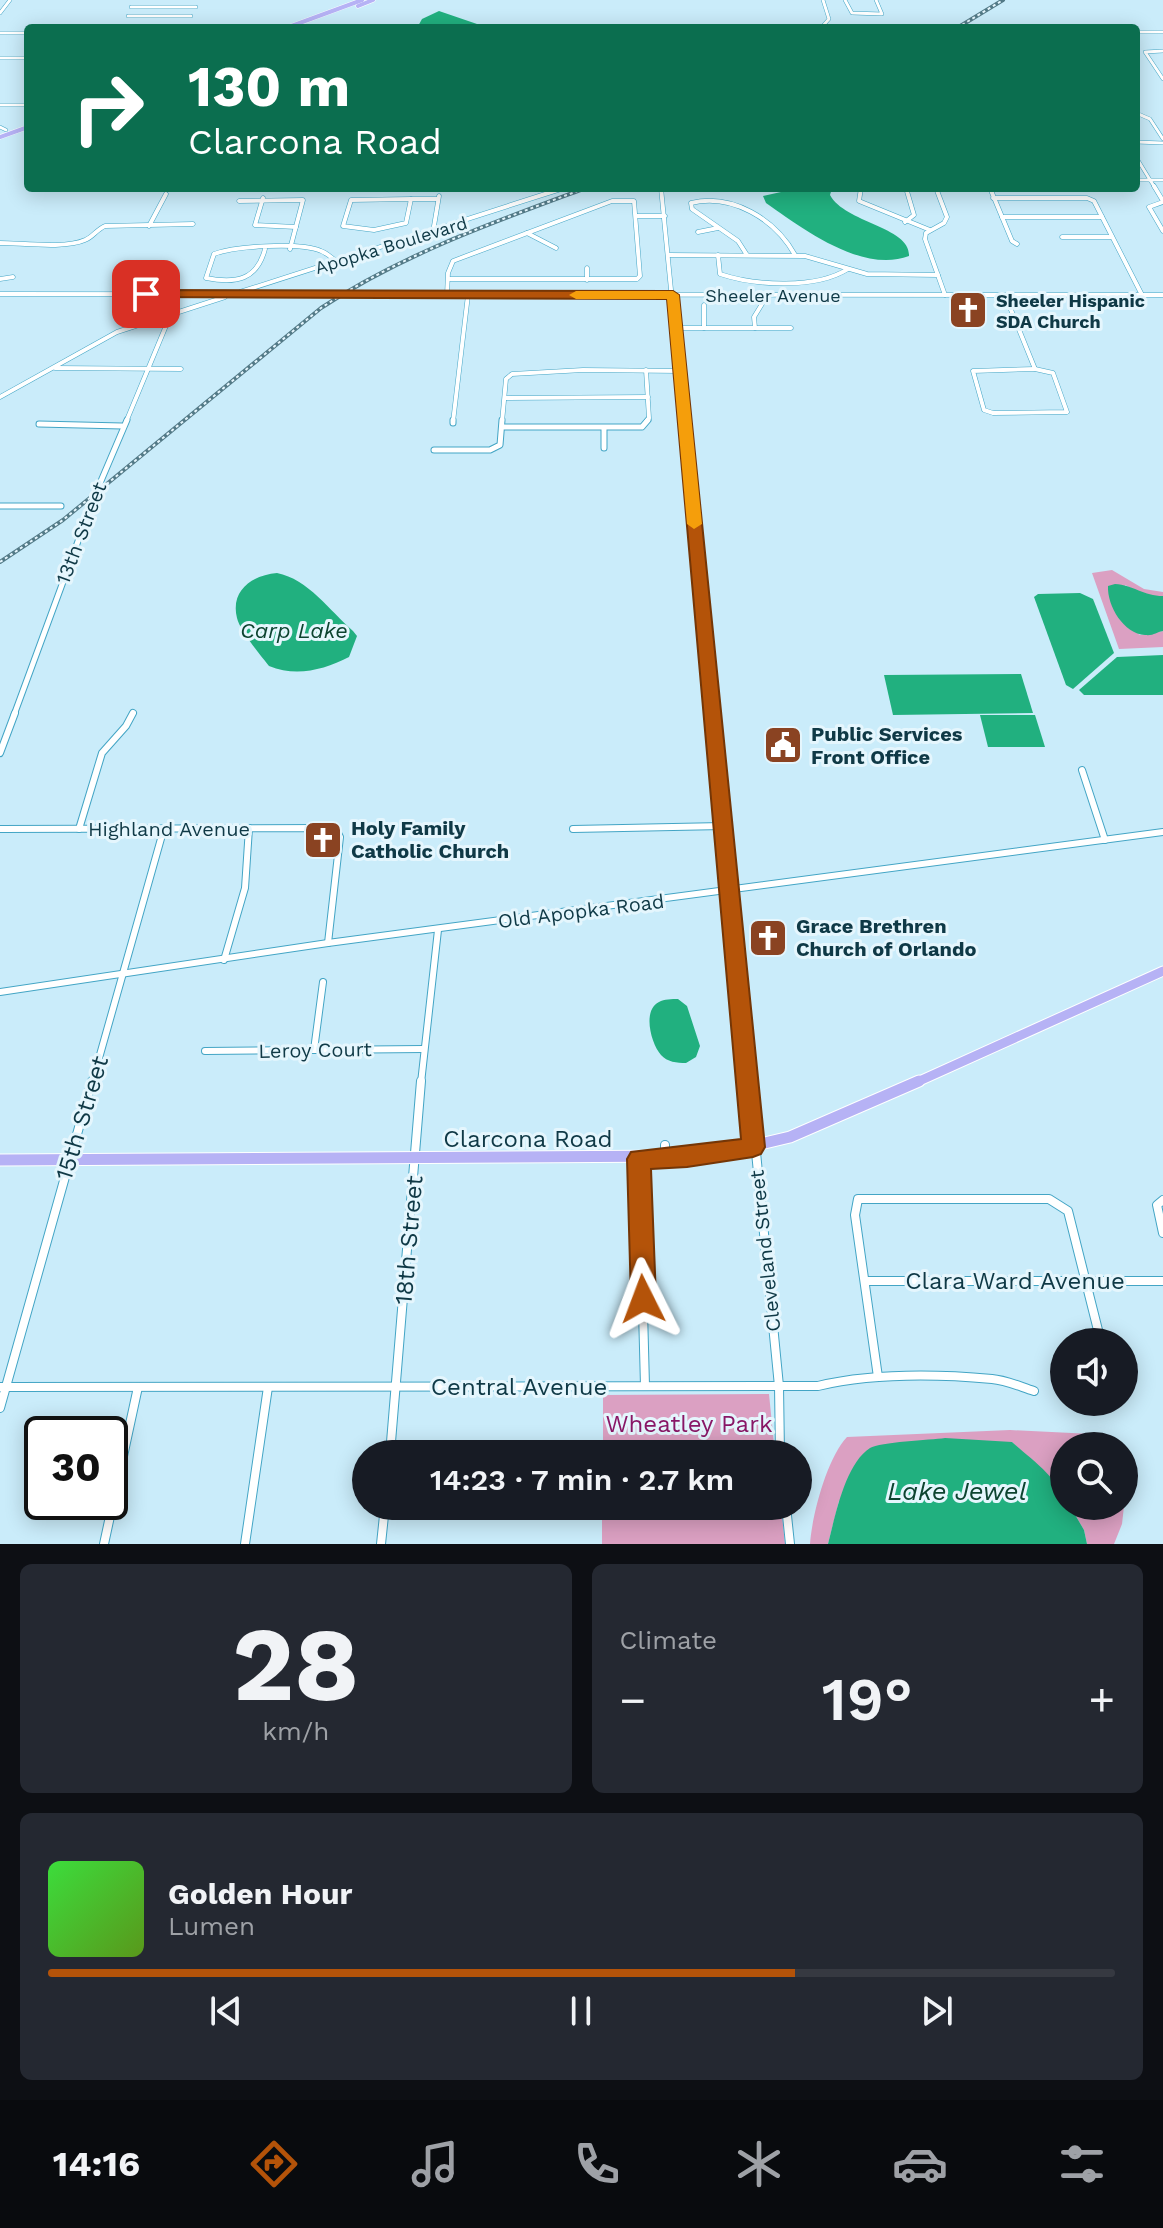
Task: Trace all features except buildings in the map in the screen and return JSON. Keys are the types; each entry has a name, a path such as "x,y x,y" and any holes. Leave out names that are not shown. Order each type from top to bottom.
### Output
{"main road":[{"path":"297,24 362,0"},
{"path":"308,24 373,0"},
{"path":"4,132 24,126"},
{"name":"Clarcona Road","path":"0,1160 415,1159 582,1153 639,1159 753,1147 811,1130 1163,971"}],"street":[{"path":"0,13 10,0"},
{"path":"187,24 200,0"},
{"path":"823,0 829,19 825,24"},
{"path":"845,0 852,13 877,16 882,14 876,0"},
{"path":"131,7 196,7"},
{"path":"128,16 191,16"},
{"path":"1140,32 1161,32 1163,38"},
{"path":"0,33 24,33"},
{"path":"1163,51 1145,52 1163,79"},
{"path":"0,58 24,58"},
{"path":"0,68 7,58"},
{"path":"0,105 24,105"},
{"path":"1140,114 1163,141"},
{"path":"1140,142 1163,141"},
{"path":"1140,164 1163,202 1149,204 1163,231"},
{"path":"1140,180 1163,180"},
{"path":"433,232 439,192"},
{"name":"Apopka Boulevard","path":"0,397 117,332 552,192"},
{"name":"Cleveland Street","path":"662,192 753,1147 779,1386 780,1440"},
{"path":"860,192 859,201 930,230"},
{"path":"905,222 914,215 907,192"},
{"path":"938,192 947,217 944,223 930,230 925,239 945,295"},
{"path":"991,192 1012,241 1017,244"},
{"path":"149,226 166,194"},
{"path":"263,198 255,225 296,227"},
{"path":"239,201 263,198 303,200 290,249"},
{"path":"993,198 1087,198 1094,201 1142,295"},
{"path":"411,199 406,223 402,225 386,229 343,226 351,200 411,199 438,199"},
{"path":"447,295 448,279 453,261 617,199 634,201 640,276 630,280 448,279"},
{"path":"747,255 742,245 692,209 691,203 701,200 736,203 789,241 795,255"},
{"path":"636,216 665,216"},
{"path":"1002,217 1102,217"},
{"path":"0,244 76,243 89,239 95,230 105,226 193,224"},
{"path":"698,232 718,227"},
{"path":"527,233 556,248"},
{"path":"1062,237 1112,237"},
{"path":"265,249 259,268 253,272 225,280 211,280 205,276 215,252 265,249 321,251 337,262"},
{"path":"668,255 795,255 878,275 938,275"},
{"path":"718,255 720,274 741,281 823,282 848,269"},
{"path":"587,268 587,280"},
{"path":"535,280 536,269"},
{"path":"479,279 480,270"},
{"path":"0,279 13,277"},
{"name":"Sheeler Avenue","path":"0,294 1163,295"},
{"path":"453,423 468,295"},
{"path":"1005,295 1035,369"},
{"path":"755,328 754,317 762,304"},
{"path":"704,305 704,328"},
{"name":"13th Street","path":"0,753 122,426 162,336 167,316"},
{"path":"676,328 791,328"},
{"path":"51,368 181,369"},
{"path":"1035,369 1053,373 1067,412 993,413 984,410 973,371 1035,369"},
{"path":"504,427 635,428 647,424 646,370"},
{"path":"434,450 496,449 503,441 506,379 519,372 680,371"},
{"path":"505,398 648,397"},
{"path":"39,424 122,426"},
{"path":"604,428 604,448"},
{"path":"0,506 61,506"},
{"path":"79,829 102,753 107,744 129,727 133,713"},
{"path":"1082,770 1105,840"},
{"path":"573,829 723,826"},
{"name":"15th Street","path":"0,1408 3,1387 164,828"},
{"path":"224,960 245,888 249,828"},
{"name":"Highland Avenue","path":"0,829 328,828 337,831 340,837 328,943"},
{"name":"Old Apopka Road","path":"0,992 328,943 730,892 1163,832"},
{"name":"18th Street","path":"391,1440 424,1049 438,930"},
{"path":"314,1050 323,982"},
{"name":"Leroy Court","path":"205,1051 424,1049"},
{"path":"665,1145 665,1158"},
{"path":"639,1159 645,1386"},
{"path":"878,1377 855,1215 858,1199 1049,1199 1068,1211 1098,1328"},
{"path":"1163,1200 1157,1205 1163,1233"},
{"name":"Clara Ward Avenue","path":"866,1281 1163,1281"},
{"name":"Central Avenue","path":"3,1387 818,1386 848,1379 878,1377 995,1379 1034,1391"},
{"path":"104,1544 138,1387"},
{"path":"245,1544 268,1387"},
{"path":"381,1544 384,1520"},
{"path":"787,1520 790,1544"}],"green space":[{"path":"1112,570 1144,589 1163,592 1163,596 1146,596 1125,585 1124,624 1140,635 1163,631 1163,647 1119,649 1092,573"},
{"name":"Wheatley Park","path":"769,1394 774,1440 603,1440 603,1395"},
{"path":"1010,1430 1051,1432 1050,1478 1012,1442 839,1501 828,1544 810,1544 822,1488 833,1458 847,1437"},
{"path":"602,1520 782,1520 785,1544 602,1544"},
{"path":"1078,1520 1122,1520 1114,1544 1087,1544"}],"water":[{"path":"439,11 477,24 419,24 422,19"},
{"path":"781,192 831,192 838,204 849,212 900,238 907,246 909,256 891,260 872,259 833,246 766,203 763,196"},
{"name":"Carp Lake","path":"277,573 309,589 353,631 357,636 349,657 310,670 289,671 269,666 242,629 236,608 237,599 245,586 260,577"},
{"path":"1115,584 1163,596 1163,631 1145,635 1130,630 1118,618 1110,602 1108,586"},
{"path":"1080,593 1093,599 1114,653 1073,689 1066,685 1034,597 1038,594"},
{"path":"1163,655 1163,695 1084,695 1079,690 1117,657"},
{"path":"1021,674 1033,713 893,715 884,675"},
{"path":"980,715 1035,715 1045,747 988,747"},
{"path":"678,999 687,1006 700,1046 696,1057 686,1063 669,1061 661,1055 650,1027 654,1006 663,1000"},
{"name":"Lake Jewel","path":"945,1438 1012,1442 1050,1477 1050,1520 1078,1520 1087,1544 828,1544 842,1492 854,1466 870,1448"}],"railway":[{"path":"964,24 1003,0"},
{"path":"0,562 63,520 321,308 417,255 575,192"}],"slow traffic":[{"path":"576,295 673,295 694,524"}],"place":[{"name":"Sheeler Hispanic SDA Church","path":"968,310"},
{"name":"Public Services Front Office","path":"783,745"},
{"name":"Holy Family Catholic Church","path":"323,840"},
{"name":"Grace Brethren Church of Orlando","path":"768,938"}],"route":[{"path":"146,294 673,295 753,1147 687,1157 639,1159 643,1299"}]}
